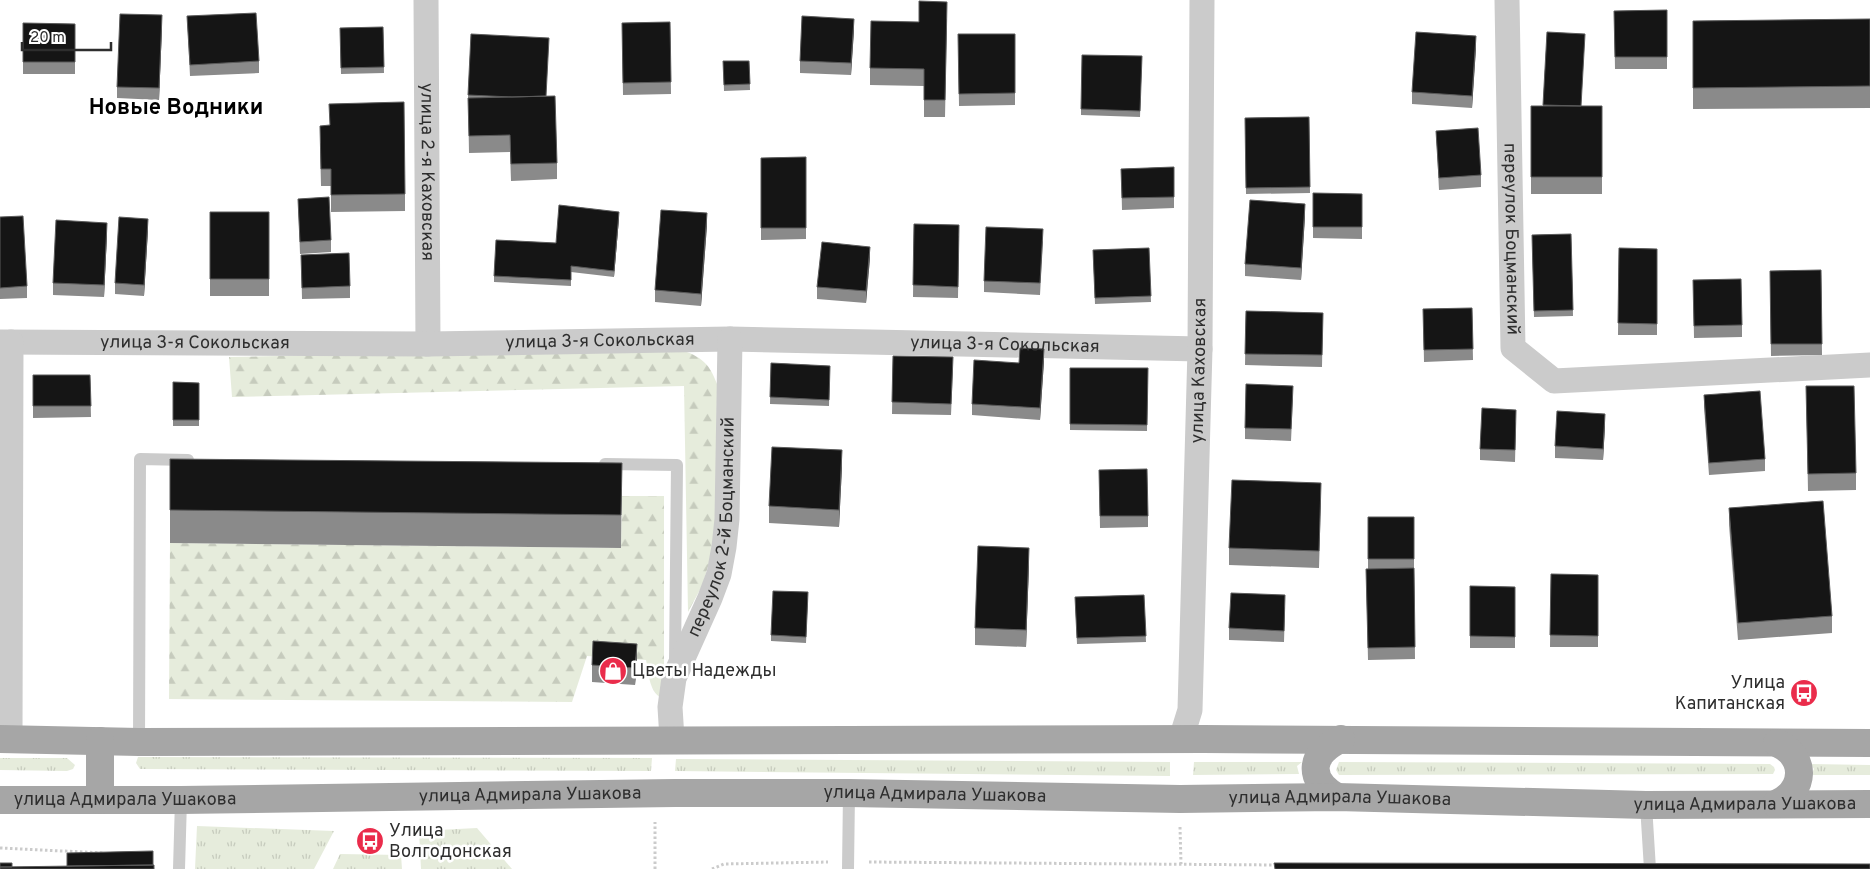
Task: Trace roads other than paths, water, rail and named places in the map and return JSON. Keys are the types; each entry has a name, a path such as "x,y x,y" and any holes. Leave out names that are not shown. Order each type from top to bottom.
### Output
{"main road":[{"path":"5,739 139,742 1341,739 1870,743"},
{"path":"1337,797 1330,793 1320,781 1316,774 1316,767 1321,753 1332,743 1341,739"},
{"path":"100,741 100,800"},
{"path":"1776,804 1783,801 1792,792 1800,773 1799,764 1795,756 1784,746 1777,743"},
{"name":"улица Адмирала Ушакова","path":"0,800 849,793 1180,799 1337,797 1646,805 1870,804"}],"street":[{"name":"улица 2-я Каховская","path":"426,0 428,344"},
{"name":"улица Каховская","path":"1181,739 1190,710 1200,349 1202,0"},
{"name":"переулок Боцманский","path":"1507,0 1513,348 1554,381 1870,365"},
{"name":"улица 3-я Сокольская","path":"5,342 428,344 730,339 1200,349"},
{"name":"переулок 2-й Боцманский","path":"672,740 670,707 674,678 710,598 719,574 724,547 727,519 730,339"},
{"path":"5,342 5,739"}],"lane":[{"path":"139,742 140,459 200,460"},
{"path":"588,464 677,465 674,678"},
{"path":"848,865 849,793"},
{"path":"179,869 181,800"},
{"path":"1646,805 1650,869"}],"place":[{"name":"Цветы Надежды","path":"613,671"},
{"name":"Улица Капитанская","path":"1804,693"},
{"name":"Улица Волгодонская","path":"370,841"}],"district":[{"name":"Новые Водники","path":"176,108"}]}
